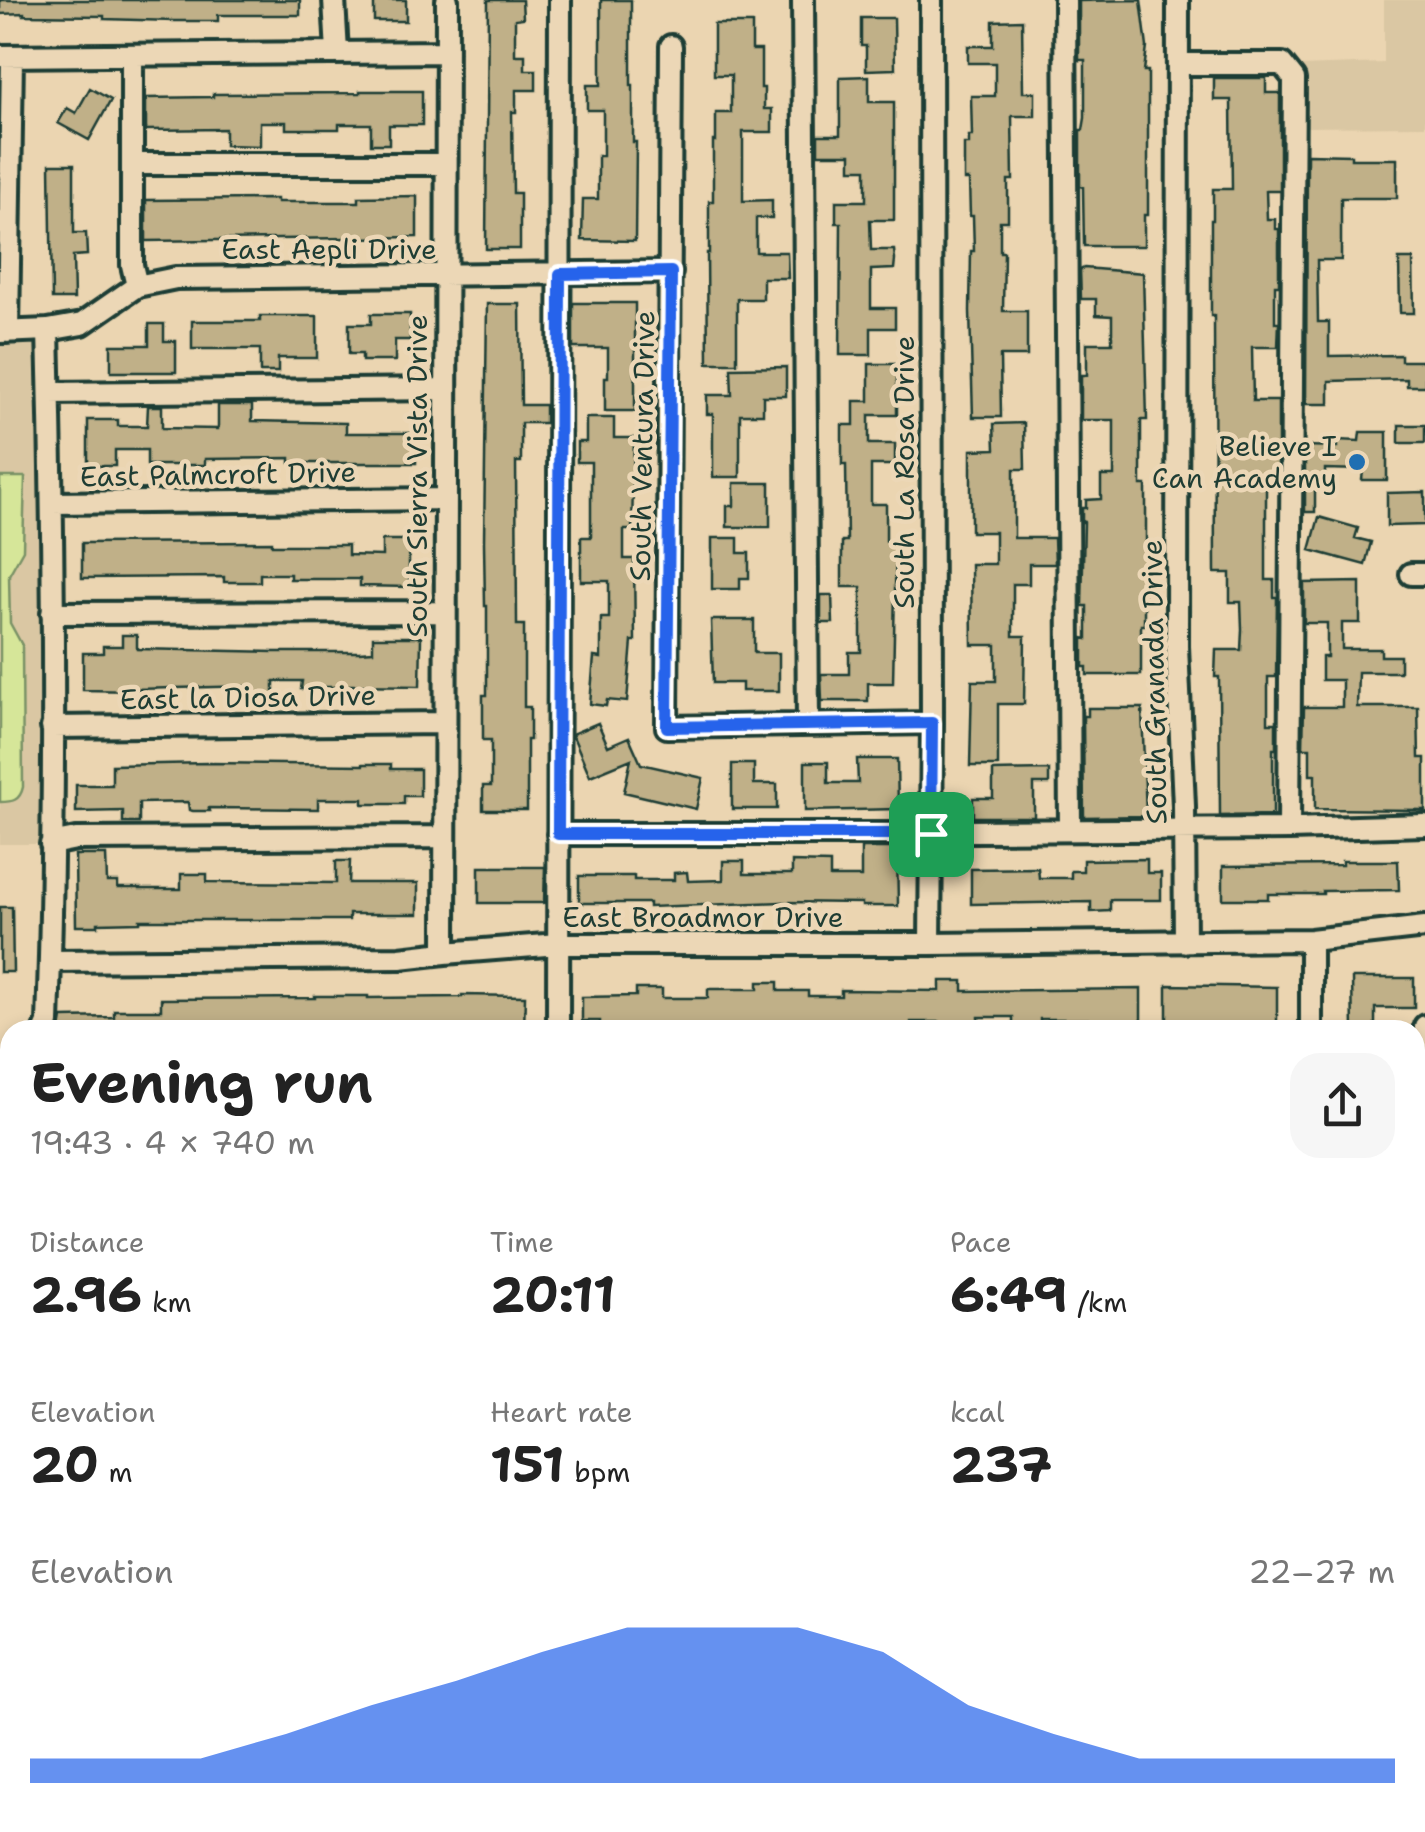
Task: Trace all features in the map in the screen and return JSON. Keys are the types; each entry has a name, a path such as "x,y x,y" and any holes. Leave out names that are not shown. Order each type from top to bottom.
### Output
{"street":[{"path":"334,0 337,54"},
{"name":"South Sierra Vista Drive","path":"445,952 447,0"},
{"path":"558,1020 560,0"},
{"path":"803,0 808,725 932,723"},
{"name":"South La Rosa Drive","path":"930,0 930,944"},
{"path":"1065,0 1070,830"},
{"name":"South Granada Drive","path":"1178,0 1177,646 1185,830 1185,942"},
{"name":"South Ventura Drive","path":"671,46 667,727 808,725"},
{"path":"4,332 6,56 447,52"},
{"path":"132,55 132,265 137,286"},
{"path":"1178,64 1282,64 1294,79 1289,828"},
{"path":"132,164 446,164"},
{"name":"East Aepli Drive","path":"4,332 82,324 137,286 176,278 671,272"},
{"path":"48,330 52,504 48,1020"},
{"path":"50,393 445,389"},
{"name":"East Palmcroft Drive","path":"52,504 445,500"},
{"path":"52,613 445,612"},
{"name":"East la Diosa Drive","path":"52,727 445,723"},
{"path":"558,834 931,834 1425,824"},
{"path":"51,844 76,839 445,837"},
{"name":"East Broadmor Drive","path":"50,961 400,958 558,944 1310,940 1425,927"},
{"path":"1310,940 1311,1020"}],"shaded area":[{"path":"1384,0 1425,0 1425,126 1300,127 1300,66 1384,63"},
{"path":"48,330 51,844 0,844 0,332"}],"green space":[{"path":"0,477 25,477 23,550 9,575 10,623 22,645 23,787 15,800 8,802 0,802"}],"building":[{"path":"0,0 300,0 300,15 218,15 218,21 174,21 0,14"},
{"path":"374,0 406,0 406,21 374,21"},
{"path":"488,0 522,0 523,18 515,19 515,55 525,55 525,70 536,70 536,90 516,90 516,112 512,112 513,193 520,193 520,249 486,249"},
{"path":"601,0 631,0 635,241 582,240 583,199 598,199 598,156 603,156 603,110 587,110 587,85 601,85"},
{"path":"1141,0 1147,47 1144,71 1148,71 1148,215 1144,215 1144,246 1084,246 1080,130 1085,118 1085,60 1079,60 1079,1"},
{"path":"861,18 894,18 895,69 866,70"},
{"path":"1022,20 1023,92 1035,92 1035,116 1012,116 1013,180 1008,180 1008,221 1000,221 1000,252 1004,252 1003,311 1027,311 1027,356 1000,356 1001,417 973,417 973,216 969,180 964,180 964,144 969,144 972,136 971,96 995,96 995,63 968,63 968,46 993,46 993,21"},
{"path":"714,24 752,24 752,50 761,50 761,88 764,109 772,109 772,132 743,132 743,201 772,200 772,218 756,218 756,252 787,252 788,278 763,278 763,299 737,299 737,363 708,363 707,253 709,201 713,201 713,141 716,113 731,113 731,75 714,75"},
{"path":"869,76 869,102 894,102 894,220 870,220 871,250 894,250 895,260 894,269 871,270 871,308 895,308 895,328 871,328 871,355 840,355 841,223 836,223 836,201 866,201 866,169 851,169 851,154 818,154 818,135 840,135 840,77"},
{"path":"1214,78 1266,78 1266,93 1280,93 1280,191 1266,191 1267,219 1275,219 1275,229 1279,229 1279,285 1275,285 1278,347 1252,347 1253,401 1278,401 1278,472 1266,472 1266,580 1274,580 1277,597 1276,677 1268,677 1268,723 1276,723 1273,815 1220,816 1216,650 1241,650 1242,629 1241,602 1230,602 1230,573 1215,573 1211,220 1213,189 1232,189 1231,100 1214,100"},
{"path":"90,88 111,100 89,140 58,123 67,108 76,113"},
{"path":"422,91 422,125 389,125 389,144 371,144 371,124 339,124 339,129 286,129 286,122 260,122 260,146 225,145 225,129 146,130 146,98"},
{"path":"1307,154 1397,159 1397,198 1341,198 1341,260 1317,260 1318,322 1329,322 1329,356 1401,355 1401,361 1425,361 1425,386 1407,386 1407,379 1329,381 1329,404 1306,404"},
{"path":"50,164 74,164 74,233 86,233 87,255 73,256 74,299 52,299"},
{"path":"417,196 417,237 146,241 146,200 359,202 359,197"},
{"path":"1399,259 1413,259 1414,313 1400,313"},
{"path":"1080,270 1143,273 1147,420 1141,420 1146,572 1141,675 1087,675 1087,667 1083,667 1087,606 1082,606 1082,508 1086,508 1086,500 1101,499 1101,476 1114,476 1114,420 1081,420 1081,375 1087,375 1087,343 1112,343 1112,316 1096,315 1096,299 1081,299"},
{"path":"573,303 635,303 635,411 605,411 608,348 573,348"},
{"path":"487,304 520,304 521,405 545,405 545,423 521,423 521,462 516,462 517,625 524,625 524,707 530,707 527,810 483,810 483,786 491,786 491,740 483,740 483,695 487,695"},
{"path":"371,314 410,314 410,340 395,340 395,361 362,361 362,354 349,354 349,324 371,324"},
{"path":"260,316 317,316 317,358 278,358 278,372 260,372 260,349 192,349 192,321 260,321"},
{"path":"149,324 164,324 164,341 176,341 176,372 111,372 111,345 149,345"},
{"path":"869,364 897,364 897,415 869,415 869,444 895,444 895,465 871,465 871,504 886,504 886,541 896,541 893,683 868,683 868,701 822,701 821,674 849,674 849,652 861,652 861,587 842,587 842,541 847,541 842,425 854,425 854,401 869,401"},
{"path":"786,367 786,396 763,396 763,414 740,414 740,477 713,477 713,414 707,414 707,395 732,395 731,368"},
{"path":"218,405 252,405 252,421 346,423 346,433 416,433 416,463 290,463 290,458 205,459 205,465 147,465 147,450 115,450 115,466 88,466 88,420 118,420 118,426 147,426 148,406 162,406 162,428 218,429"},
{"path":"586,418 614,418 614,438 634,438 632,530 624,530 624,559 634,559 635,641 627,702 607,700 606,706 590,704 594,657 601,658 601,618 609,618 609,581 581,581 581,537 591,537 591,462 577,462 577,442 586,442"},
{"path":"1024,423 1025,469 1014,469 1014,538 1054,538 1055,564 1029,564 1029,584 1013,584 1013,636 1025,636 1024,704 998,704 998,766 970,766 972,681 996,681 996,645 972,645 971,564 995,564 995,532 971,532 971,450 995,449 994,424"},
{"path":"1399,425 1425,425 1425,443 1399,443"},
{"path":"1360,432 1387,432 1387,480 1362,480 1363,470 1325,469 1325,483 1315,483 1315,512 1305,512 1305,446 1337,447 1337,440 1359,441"},
{"path":"734,483 770,483 770,527 727,527 727,506 734,506"},
{"path":"1425,492 1425,525 1387,526 1387,493"},
{"path":"1319,517 1358,528 1355,538 1371,542 1365,565 1310,550"},
{"path":"712,538 738,538 738,553 749,553 749,578 740,578 740,589 712,589"},
{"path":"382,540 409,540 409,587 360,586 360,579 290,579 290,574 260,574 260,582 224,582 224,577 82,578 82,543 348,545 348,555 382,556"},
{"path":"1360,582 1360,623 1342,623 1342,649 1381,649 1381,656 1400,656 1400,672 1358,672 1357,707 1418,707 1419,758 1425,758 1425,810 1315,809 1310,748 1303,748 1304,707 1342,707 1342,680 1322,680 1327,623 1304,623 1304,583"},
{"path":"821,595 832,595 833,623 821,623"},
{"path":"711,620 754,620 754,653 779,653 779,691 742,691 742,683 713,683"},
{"path":"122,635 137,635 137,649 274,652 373,651 373,637 421,637 420,686 350,685 323,690 301,689 302,681 274,681 274,698 251,698 251,686 83,690 83,653 103,653 103,646 122,646"},
{"path":"1088,708 1142,708 1146,816 1084,817 1083,716 1088,716"},
{"path":"598,723 608,746 629,737 641,764 703,778 696,809 624,792 631,759 590,776 572,734"},
{"path":"857,759 897,759 898,809 805,811 805,762 828,762 828,783 858,783"},
{"path":"391,764 391,769 420,769 420,796 404,796 404,804 318,799 318,809 193,811 189,810 188,802 139,803 139,823 123,823 123,811 76,812 76,785 112,785 112,765"},
{"path":"732,764 754,764 754,784 777,784 777,809 732,809"},
{"path":"1049,770 1049,784 1034,784 1034,817 973,817 973,798 993,798 993,771"},
{"path":"861,848 897,848 898,906 782,902 649,907 649,903 579,903 579,876 674,880 674,873 687,872 688,881 723,880 723,861 744,861 744,874 792,874 792,862 830,863 830,877 861,877"},
{"path":"75,855 106,855 107,882 118,882 118,888 140,889 181,889 181,874 207,874 207,882 336,883 336,861 350,861 349,883 418,883 418,914 349,914 349,920 140,920 76,926"},
{"path":"1147,859 1147,873 1161,873 1161,900 1110,900 1110,911 1091,912 1091,902 971,904 971,869 1038,868 1039,878 1071,878 1071,871 1083,871 1083,860"},
{"path":"1342,861 1398,861 1399,890 1223,899 1223,866 1342,865"},
{"path":"479,867 545,867 544,903 479,903"},
{"path":"0,907 12,907 13,972 0,972"},
{"path":"1352,978 1414,978 1414,1008 1375,1008 1375,1020 1353,1020"},
{"path":"940,981 963,981 963,991 1141,989 1141,1020 582,1020 582,997 636,996 636,989 662,989 662,998 708,998 708,989 758,989 758,982 778,982 778,991 808,991 808,996 841,996 841,990 940,991"},
{"path":"1167,985 1277,987 1277,1020 1167,1020"},
{"path":"525,996 524,1020 62,1020 114,1017 114,1010 161,1010 161,999"}],"place":[{"name":"Believe I Can Academy","path":"1357,462"}],"route":[{"path":"671,272 667,727 932,723 931,834 558,834 560,274 671,272"}]}
